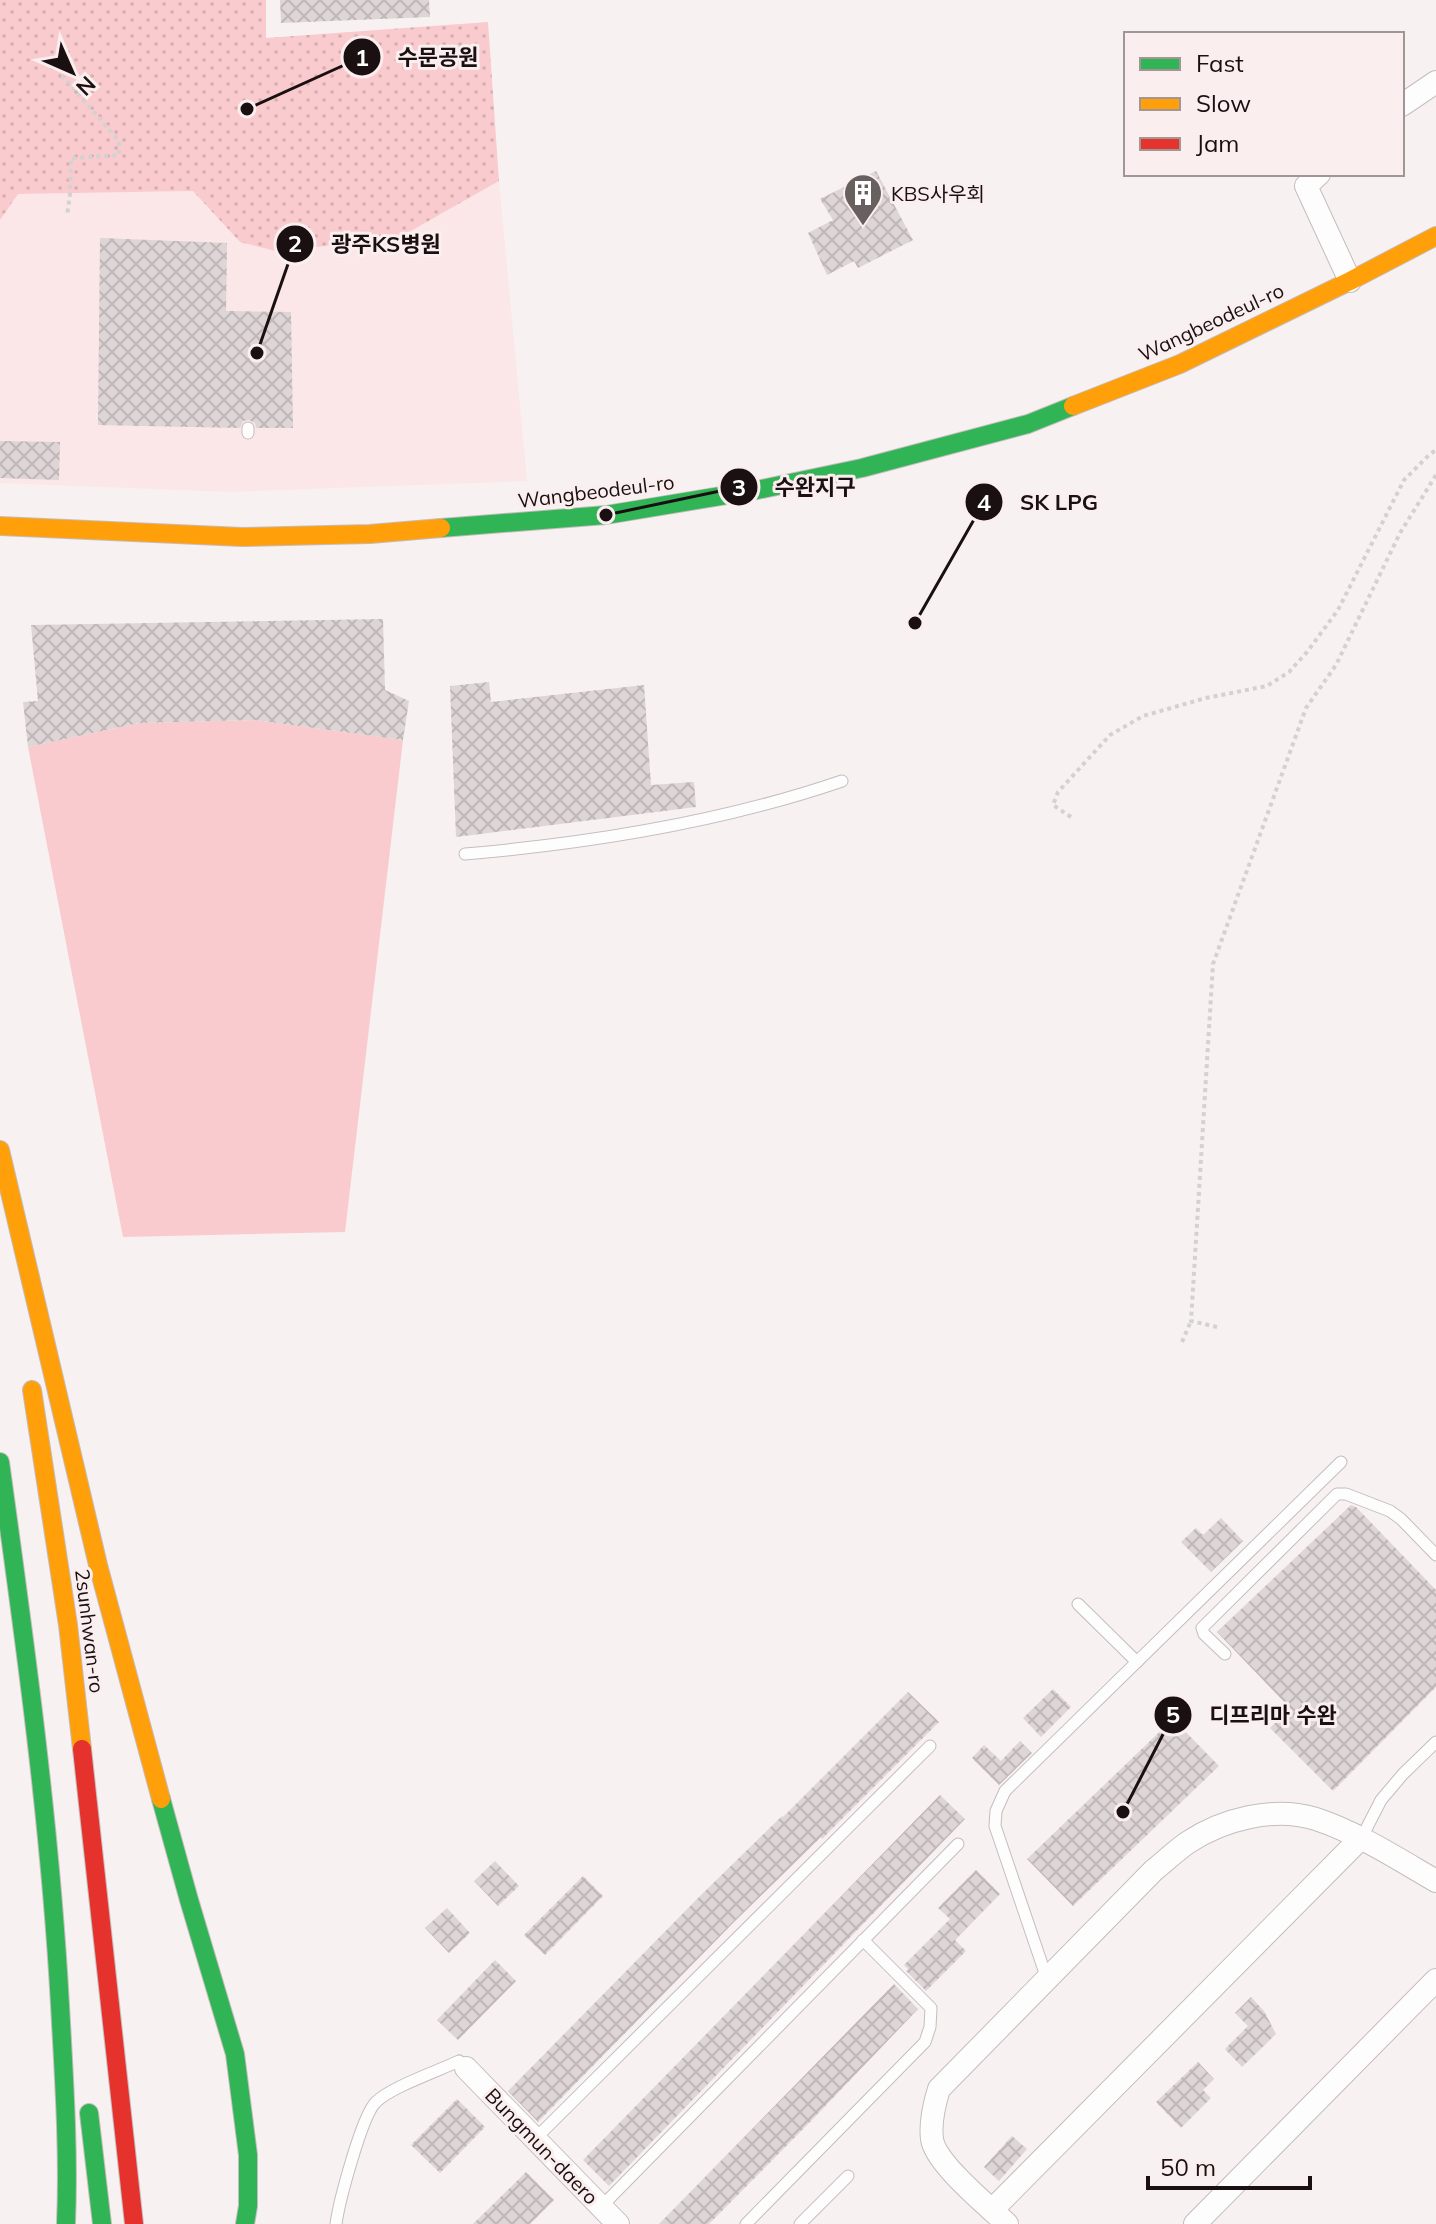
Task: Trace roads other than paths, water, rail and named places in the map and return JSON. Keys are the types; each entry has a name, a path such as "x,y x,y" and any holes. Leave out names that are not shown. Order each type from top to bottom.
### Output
{"main road":[{"name":"Wangbeodeul-ro","path":"0,526 242,537 370,534 606,515 757,490 862,468 1028,424 1180,364 1436,236"},
{"path":"0,1150 98,1565 189,1900 235,2054 248,2155 245,2224"},
{"path":"0,1185 19,1311"},
{"name":"2sunhwan-ro","path":"29,1374 68,1625 118,2084 137,2224"},
{"path":"0,1462 31,1675 58,1940 67,2150 66,2224"},
{"path":"58,1940 74,1992 81,2050"},
{"path":"86,2094 102,2224"}],"street":[{"path":"1404,104 1436,82"},
{"path":"1317,176 1306,186 1350,281"},
{"path":"1360,1839 1000,2217 944,2164 932,2142 933,2110 939,2089 1154,1870 1188,1843 1218,1826 1247,1818 1282,1814 1315,1819 1360,1839 1436,1881"},
{"path":"1195,2224 1436,1980"},
{"name":"Bungmun-daero","path":"466,2068 618,2224"}],"lane":[{"path":"465,854 618,835 793,797 842,781"},
{"path":"1048,1980 995,1826 996,1811 1005,1791 1341,1462"},
{"path":"1225,1654 1204,1634 1202,1628 1337,1494 1346,1494 1390,1511 1436,1555"},
{"path":"1078,1604 1137,1662"},
{"path":"1360,1839 1381,1800 1436,1742"},
{"path":"535,2139 930,1746"},
{"path":"601,2207 958,1844"},
{"path":"746,2224 925,2042 931,2008 863,1940"},
{"path":"336,2224 364,2123 374,2103 386,2094 459,2061 466,2068"},
{"path":"800,2224 848,2176"}],"place":[{"name":"수문공원","path":"247,109"},
{"name":"KBS사우회","path":"863,227"},
{"name":"광주KS병원","path":"257,353"},
{"name":"수완지구","path":"606,515"},
{"name":"SK LPG","path":"915,623"},
{"name":"디프리마 수완","path":"1123,1812"}]}
